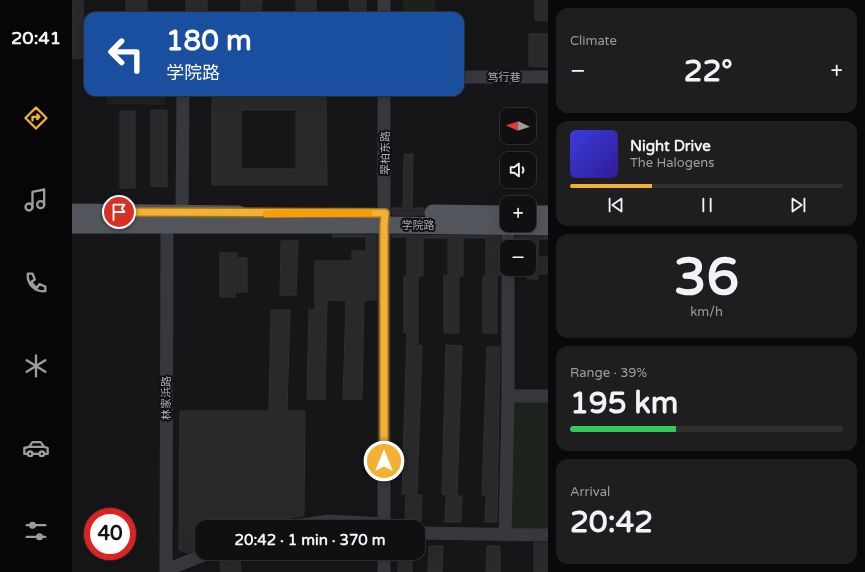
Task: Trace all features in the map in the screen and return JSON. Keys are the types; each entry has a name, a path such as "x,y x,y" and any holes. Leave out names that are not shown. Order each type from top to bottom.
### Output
{"main road":[{"name":"学院路","path":"72,212 182,213 384,219 500,220"},
{"path":"536,214 548,214"},
{"name":"学院路","path":"72,225 167,226 384,219"},
{"name":"学院路","path":"536,225 548,227"}],"street":[{"path":"384,0 384,12"},
{"name":"笃行巷","path":"464,77 548,78"},
{"path":"182,213 183,96"},
{"name":"翠柏东路","path":"384,96 384,520"},
{"name":"林家浜路","path":"167,226 166,570 195,559"},
{"path":"505,535 508,396 508,276"},
{"path":"508,396 548,396"},
{"path":"425,533 548,535"},
{"path":"384,560 384,572"}],"shaded area":[{"path":"403,0 435,0 435,12 403,12"},
{"path":"107,96 165,96 165,105 107,104"},
{"path":"512,401 548,402 548,529 509,528"}],"building":[{"path":"72,0 83,0 84,58 72,59"},
{"path":"126,0 147,0 147,12 126,12"},
{"path":"186,0 207,0 207,12 186,12"},
{"path":"241,0 262,0 261,12 241,12"},
{"path":"296,0 316,0 316,12 296,12"},
{"path":"349,0 366,0 366,12 350,12"},
{"path":"535,0 548,0 548,21 535,20"},
{"path":"529,34 548,34 548,67 529,66"},
{"path":"212,96 326,96 327,185 212,185","holes":["241,110 296,110 296,169 241,169"]},
{"path":"151,110 167,110 167,187 151,186"},
{"path":"120,111 135,111 135,188 120,188"},
{"path":"404,154 413,154 412,208 424,208 424,215 392,215 392,208 403,208"},
{"path":"333,208 376,208 376,215 332,215"},
{"path":"332,235 376,235 376,300 364,300 362,399 343,399 346,301 327,300 325,399 307,399 309,309 315,310 315,261 352,261 352,251 366,251 366,237 332,237"},
{"path":"392,235 500,236 500,276 497,276 497,333 483,333 483,276 486,276 486,238 463,238 463,276 459,276 459,333 444,333 444,275 448,276 448,238 423,238 423,276 418,276 418,345 422,346 417,495 422,495 421,520 405,520 406,494 402,494 407,333 404,333 404,276 407,276 407,237 392,237"},
{"path":"516,237 548,237 548,239 539,239 538,257 548,257 548,274 538,274 538,279 527,279 527,276 536,276 536,240 516,239"},
{"path":"281,241 298,241 296,295 280,295"},
{"path":"220,253 237,253 237,258 247,258 247,292 235,292 235,297 220,297"},
{"path":"271,310 290,310 287,411 305,411 304,516 278,520 195,520 195,550 188,553 179,550 180,411 269,411"},
{"path":"446,345 462,346 457,496 462,496 461,522 445,522 446,495 442,494"},
{"path":"487,347 500,347 497,522 485,522 486,495 482,495"},
{"path":"534,543 548,543 548,572 534,572"},
{"path":"429,546 443,546 442,572 428,572"},
{"path":"487,546 500,546 500,572 486,572"},
{"path":"240,560 241,572 221,572 220,562"},
{"path":"398,560 412,560 412,572 398,572"}],"slow traffic":[{"path":"266,214 369,213"}],"route":[{"path":"119,212 237,214 385,213 384,461"}]}
